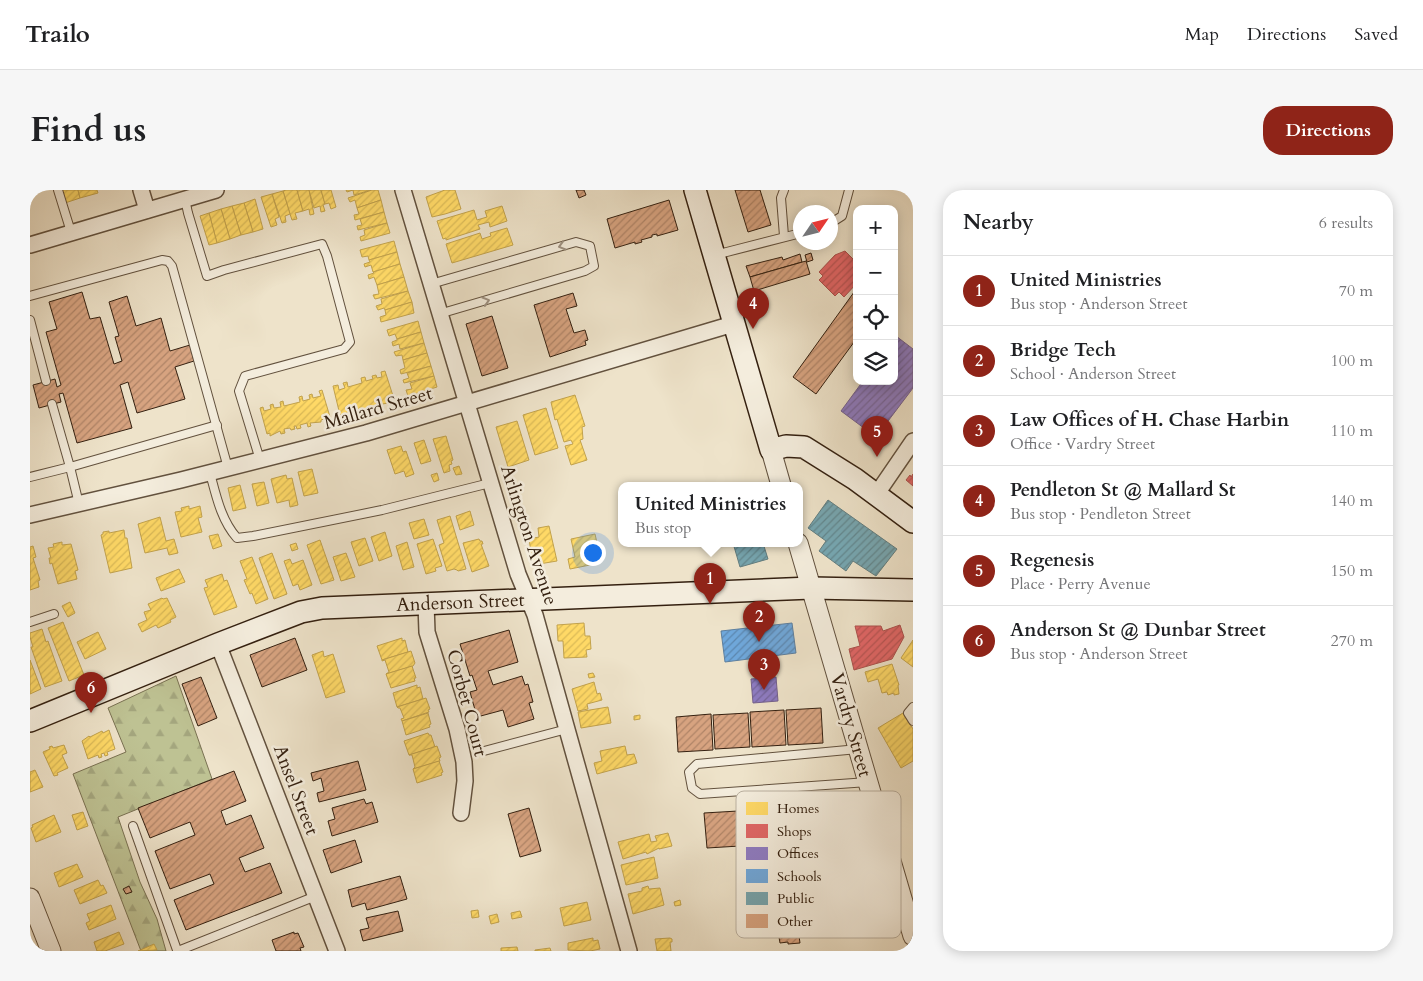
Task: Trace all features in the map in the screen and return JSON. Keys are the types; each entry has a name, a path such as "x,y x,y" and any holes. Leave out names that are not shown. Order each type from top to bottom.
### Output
{"main road":[{"path":"695,190 770,450 786,446 804,447 913,522"},
{"name":"Anderson Street","path":"30,722 218,644 301,612 322,608 811,588 913,590"}],"street":[{"path":"141,190 147,210"},
{"path":"30,244 216,190"},
{"name":"Arlington Avenue","path":"403,190 518,574 535,615 630,951"},
{"name":"Mallard Street","path":"30,515 366,433 733,324"},
{"path":"876,495 913,441"},
{"path":"770,450 780,482"},
{"name":"Vardry Street","path":"799,547 871,791"},
{"name":"Corbet Court","path":"426,604 427,632 457,729 464,762 465,781 461,813"},
{"name":"Ansel Street","path":"218,644 337,951"},
{"name":"Vardry Street","path":"901,895 913,936"},
{"path":"30,898 51,951"}],"lane":[{"path":"58,190 71,232"},
{"path":"784,190 781,198 784,236"},
{"path":"838,218 842,216 849,190"},
{"path":"185,199 207,276 322,244 326,256 350,342 344,349 245,376 239,391 260,460"},
{"path":"713,255 793,234"},
{"path":"431,284 576,242 590,246 594,266 586,271 440,314"},
{"path":"30,296 162,260 168,261 172,266 228,468"},
{"path":"30,320 46,381"},
{"path":"52,404 79,504"},
{"path":"30,477 217,425"},
{"path":"210,472 223,518 237,538 382,510 490,482"},
{"path":"30,622 54,614"},
{"path":"913,707 908,713 913,721"},
{"path":"484,751 567,729"},
{"path":"736,791 700,794 692,788 689,772 697,764 858,749"},
{"path":"742,791 868,782"},
{"path":"133,826 178,950 316,896"}],"green space":[{"path":"176,676 212,779 118,817 140,882 157,919 166,951 141,951 73,774 126,752 108,708"}],"building: Homes":[{"path":"61,190 78,190 80,198 65,203"},
{"path":"78,190 97,190 98,193 80,198"},
{"path":"297,190 303,211 295,213 297,219 292,220 283,191"},
{"path":"297,190 309,190 314,214 310,215 309,209 303,211"},
{"path":"309,190 321,190 325,211 321,212 320,206 314,208"},
{"path":"321,190 331,190 336,207 331,209 329,203 325,204"},
{"path":"353,190 371,190 354,195"},
{"path":"372,190 378,190 381,200 357,208 355,200 350,202 348,198"},
{"path":"445,190 455,190 461,209 432,217 426,197"},
{"path":"283,191 290,214 285,216 286,222 282,223 272,194"},
{"path":"272,194 279,217 275,219 277,225 271,227 261,197"},
{"path":"255,199 263,229 253,232 244,203"},
{"path":"381,200 384,212 355,220 354,215 359,214 357,208"},
{"path":"244,203 253,232 241,235 232,206"},
{"path":"232,206 241,235 230,239 221,209"},
{"path":"502,206 507,221 490,227 489,222 478,225 480,229 446,240 446,238 443,239 437,221 474,210 477,220 487,217 485,211"},
{"path":"221,209 230,239 217,243 209,213"},
{"path":"384,212 387,223 358,230 357,226 362,225 360,219"},
{"path":"209,213 217,243 209,245 200,216"},
{"path":"387,223 390,233 361,241 360,237 365,235 364,230"},
{"path":"507,228 513,245 452,263 446,244 480,233 482,239 491,236 490,233"},
{"path":"394,241 397,252 369,260 368,256 362,257 360,250"},
{"path":"397,252 400,264 373,272 371,265 365,267 364,264 370,262 369,260"},
{"path":"400,264 404,277 377,285 374,277 369,279 368,275 373,272"},
{"path":"404,277 408,291 375,299 373,295 379,294 377,285"},
{"path":"408,291 412,302 385,310 384,308 378,310 376,306 382,304 381,299"},
{"path":"412,302 414,313 381,322 380,317 386,315 385,310"},
{"path":"418,321 421,332 397,339 395,334 389,336 387,330"},
{"path":"421,332 424,343 400,349 399,344 393,346 392,342 397,339"},
{"path":"424,343 427,353 403,360 402,355 396,356 394,352"},
{"path":"427,353 431,366 401,374 400,370 405,368 403,360"},
{"path":"431,366 434,376 404,383 403,380 409,378 407,373"},
{"path":"385,371 394,399 387,401 388,403 377,405 378,408 374,409 373,406 363,411 363,409 361,410 362,413 358,414 357,411 347,416 347,413 340,415 333,386 338,385 339,390 345,388 343,383 347,382 348,387 362,383 361,378 365,377 366,381 373,379 372,376 376,375 377,378 382,377 381,372"},
{"path":"434,376 437,387 408,396 406,390 412,389 410,383"},
{"path":"322,390 330,417 321,420 321,422 310,423 311,426 308,427 307,423 300,425 301,428 297,429 294,426 295,429 284,429 285,433 281,434 280,431 270,436 270,433 267,434 260,408 263,407 264,411 271,409 270,405 273,404 274,408 281,407 280,402 283,401 284,406 300,402 299,397 302,396 303,401 310,399 309,395 312,394 313,398 321,396 319,391"},
{"path":"575,395 585,426 582,427 583,439 580,440 587,460 571,465 565,446 573,444 571,440 564,442 557,419 555,420 551,402"},
{"path":"546,408 558,448 535,455 523,415"},
{"path":"517,421 529,460 508,467 496,427"},
{"path":"446,436 453,460 451,461 452,464 449,465 450,471 444,473 433,439"},
{"path":"424,440 431,461 421,464 414,443"},
{"path":"401,446 403,452 406,451 414,474 406,477 404,471 395,474 387,450"},
{"path":"459,466 462,474 456,475 453,468"},
{"path":"312,469 318,493 304,496 298,472"},
{"path":"437,473 439,480 434,482 431,475"},
{"path":"286,475 287,479 292,478 298,505 290,507 289,500 277,503 271,479"},
{"path":"264,482 269,503 257,506 252,484"},
{"path":"240,485 246,508 233,511 228,488"},
{"path":"189,506 189,509 200,506 202,517 198,518 202,532 181,537 175,512 182,511 181,508"},
{"path":"470,511 474,525 460,530 456,516"},
{"path":"450,516 466,569 458,571 454,569 447,571 439,545 444,543 437,520"},
{"path":"160,517 166,541 174,539 178,553 169,555 167,548 145,553 138,524"},
{"path":"424,519 429,535 414,539 409,523"},
{"path":"549,526 557,561 533,565 529,539 539,537 538,528"},
{"path":"124,530 132,568 110,573 101,535 103,532 109,531 109,533"},
{"path":"385,532 392,556 379,561 371,537"},
{"path":"218,534 222,546 213,549 209,536"},
{"path":"595,534 600,556 594,558 595,564 570,569 568,559 575,557 571,539"},
{"path":"365,538 373,561 359,566 351,542"},
{"path":"433,539 442,566 435,568 436,571 426,574 417,544"},
{"path":"479,539 482,541 483,544 481,544 489,566 472,572 463,543"},
{"path":"320,540 334,580 321,584 307,545"},
{"path":"62,542 62,545 71,544 78,570 75,571 77,579 58,584 52,563 50,564 49,558 51,558 48,548 54,547 53,544"},
{"path":"407,542 414,567 403,570 396,546"},
{"path":"296,543 298,549 292,551 290,545"},
{"path":"33,546 36,557 33,558 40,580 38,581 39,587 30,590 30,547"},
{"path":"272,553 287,594 274,599 259,558"},
{"path":"346,553 355,577 341,581 333,557"},
{"path":"252,557 268,599 256,604 244,580 247,579 240,561"},
{"path":"290,559 292,564 303,560 312,585 300,590 298,584 293,586 284,561"},
{"path":"179,569 185,582 161,591 156,578"},
{"path":"222,574 224,581 227,580 237,607 214,615 204,588 208,587 205,580"},
{"path":"162,598 167,598 176,617 170,620 171,622 158,628 156,625 142,632 138,624 147,620 144,612 151,610 148,604"},
{"path":"70,602 75,613 68,617 62,606"},
{"path":"63,622 84,675 69,681 48,628"},
{"path":"584,623 585,636 590,636 591,649 586,650 587,657 564,658 563,641 558,641 557,625"},
{"path":"42,629 62,681 45,687 31,647 33,647 30,637 30,633"},
{"path":"98,632 106,649 85,659 77,642"},
{"path":"402,638 402,641 405,640 408,652 382,660 377,646"},
{"path":"913,640 913,667 901,658"},
{"path":"323,651 324,657 333,654 345,692 326,698 312,655"},
{"path":"411,651 415,663 413,666 386,674 389,672 385,660 382,660"},
{"path":"30,660 41,689 30,694"},
{"path":"892,664 899,685 899,694 888,695 887,692 882,693 878,679 868,682 865,672"},
{"path":"412,666 416,678 414,678 415,681 391,688 386,674"},
{"path":"593,673 595,677 589,678 588,674"},
{"path":"594,682 597,694 600,693 602,700 587,704 588,709 578,711 572,689"},
{"path":"417,685 417,688 420,687 423,699 397,707 393,693"},
{"path":"426,698 430,709 428,710 429,712 402,721 401,719 404,718 400,708 397,707"},
{"path":"608,707 611,723 581,728 578,712"},
{"path":"428,713 430,727 406,735 402,721"},
{"path":"903,713 913,729 913,761 901,768 878,728"},
{"path":"640,715 640,719 634,720 634,716"},
{"path":"109,730 115,749 107,752 108,755 105,756 104,753 101,754 102,757 99,758 98,755 88,759 82,741 89,736"},
{"path":"428,733 431,735 435,747 409,755 404,741"},
{"path":"64,745 67,753 62,755 68,768 54,776 43,752 52,746 53,748"},
{"path":"437,746 441,757 439,758 440,761 413,769 415,767 412,755 409,755"},
{"path":"625,746 627,755 634,754 637,763 597,774 594,763 602,761 600,751"},
{"path":"439,761 443,772 441,773 442,775 417,783 413,769"},
{"path":"35,770 43,787 30,792 30,772"},
{"path":"83,812 88,826 77,830 72,815"},
{"path":"54,815 61,832 36,842 31,828 33,827 32,825"},
{"path":"668,833 672,846 623,859 618,842 649,834 651,842 657,841 655,836"},
{"path":"654,857 658,878 626,885 621,865"},
{"path":"77,864 83,877 59,887 54,873"},
{"path":"98,880 107,893 80,904 74,890"},
{"path":"648,886 649,889 660,888 664,905 633,914 628,894 642,891 642,888"},
{"path":"680,900 681,905 675,906 674,902"},
{"path":"587,902 591,920 564,926 560,908"},
{"path":"111,905 116,919 89,930 86,923 90,921 87,914"},
{"path":"478,910 479,917 472,918 471,911"},
{"path":"520,911 522,917 512,919 511,913"},
{"path":"497,914 499,922 491,924 489,916"},
{"path":"119,932 124,944 105,951 97,951 94,942"},
{"path":"593,938 593,941 598,940 600,949 590,951 568,950 568,943"},
{"path":"655,939 672,939 672,942 670,942 671,951 657,951"},
{"path":"154,944 157,950 138,951"},
{"path":"517,947 518,951 501,951 501,948"},
{"path":"550,948 551,951 535,951 535,950"}],"building: Shops":[{"path":"845,251 853,259 853,287 844,297 839,292 835,296 819,280 823,276 819,272 835,255"},
{"path":"913,474 913,486 906,480"},
{"path":"900,625 904,637 892,659 854,670 849,649 860,646 855,626 881,626 883,631"}],"building: Offices":[{"path":"898,338 913,349 913,388 876,437 841,411 860,385 898,385"},
{"path":"776,677 778,701 753,703 751,679"}],"building: Schools":[{"path":"792,623 796,653 725,662 721,631"}],"building: Public":[{"path":"828,500 897,549 876,576 853,561 846,571 819,551 826,541 808,528"},
{"path":"734,547 764,547 768,559 740,567"}],"building: Other":[{"path":"576,190 584,190 586,195 579,198"},
{"path":"735,190 760,190 771,225 748,232"},
{"path":"669,200 678,230 657,236 657,234 652,235 652,237 641,240 642,242 635,244 635,242 615,248 607,219"},
{"path":"811,253 813,260 807,262 805,255"},
{"path":"800,254 802,262 750,277 746,266 782,257 783,260"},
{"path":"806,261 810,274 754,291 750,277"},
{"path":"82,292 90,319 100,317 114,364 122,361 115,337 119,336 109,302 127,296 136,326 161,318 170,351 190,345 194,361 175,367 185,399 137,413 128,382 120,385 132,428 77,443 63,393 59,394 61,402 39,408 33,385 55,379 57,387 61,385 46,332 57,329 49,302"},
{"path":"573,293 577,306 566,309 574,333 585,330 588,340 585,341 586,345 550,357 534,305"},
{"path":"853,294 853,343 816,394 793,377"},
{"path":"492,316 508,368 482,376 466,324"},
{"path":"509,630 518,662 488,671 493,685 522,676 525,685 528,684 533,702 529,703 534,719 508,727 503,710 477,717 470,692 477,690 472,675 470,676 460,644"},
{"path":"295,638 307,670 262,687 250,655"},
{"path":"201,677 217,718 198,726 182,684"},
{"path":"821,708 823,743 788,745 786,710"},
{"path":"784,710 786,745 752,747 750,712"},
{"path":"748,713 750,747 715,749 713,715"},
{"path":"711,714 713,750 678,752 676,717"},
{"path":"358,761 366,790 319,802 317,793 324,791 321,778 313,781 311,773"},
{"path":"234,771 246,801 221,811 226,825 251,815 264,848 239,858 245,872 270,863 282,893 186,930 174,900 214,884 210,874 170,889 155,851 195,835 190,822 150,838 138,808"},
{"path":"364,799 366,804 372,802 378,822 332,836 328,821 335,819 332,808"},
{"path":"529,808 541,851 520,857 508,814"},
{"path":"736,811 736,846 707,848 704,813"},
{"path":"355,840 362,862 331,873 323,850"},
{"path":"400,876 407,899 367,910 365,903 352,907 348,890"},
{"path":"129,886 132,892 126,894 123,889"},
{"path":"398,911 403,931 363,941 360,930 369,928 366,918"},
{"path":"294,932 294,934 298,933 304,947 300,948 301,951 276,951 272,940"},
{"path":"779,938 799,938 800,943 788,944 788,942 780,943"}],"place":[{"name":"Pendleton St @ Mallard St","path":"753,329"},
{"name":"Regenesis","path":"877,457"},
{"name":"United Ministries","path":"710,604"},
{"name":"Bridge Tech","path":"759,642"},
{"name":"Law Offices of H. Chase Harbin","path":"764,690"},
{"name":"Anderson St @ Dunbar Street","path":"91,713"}]}
